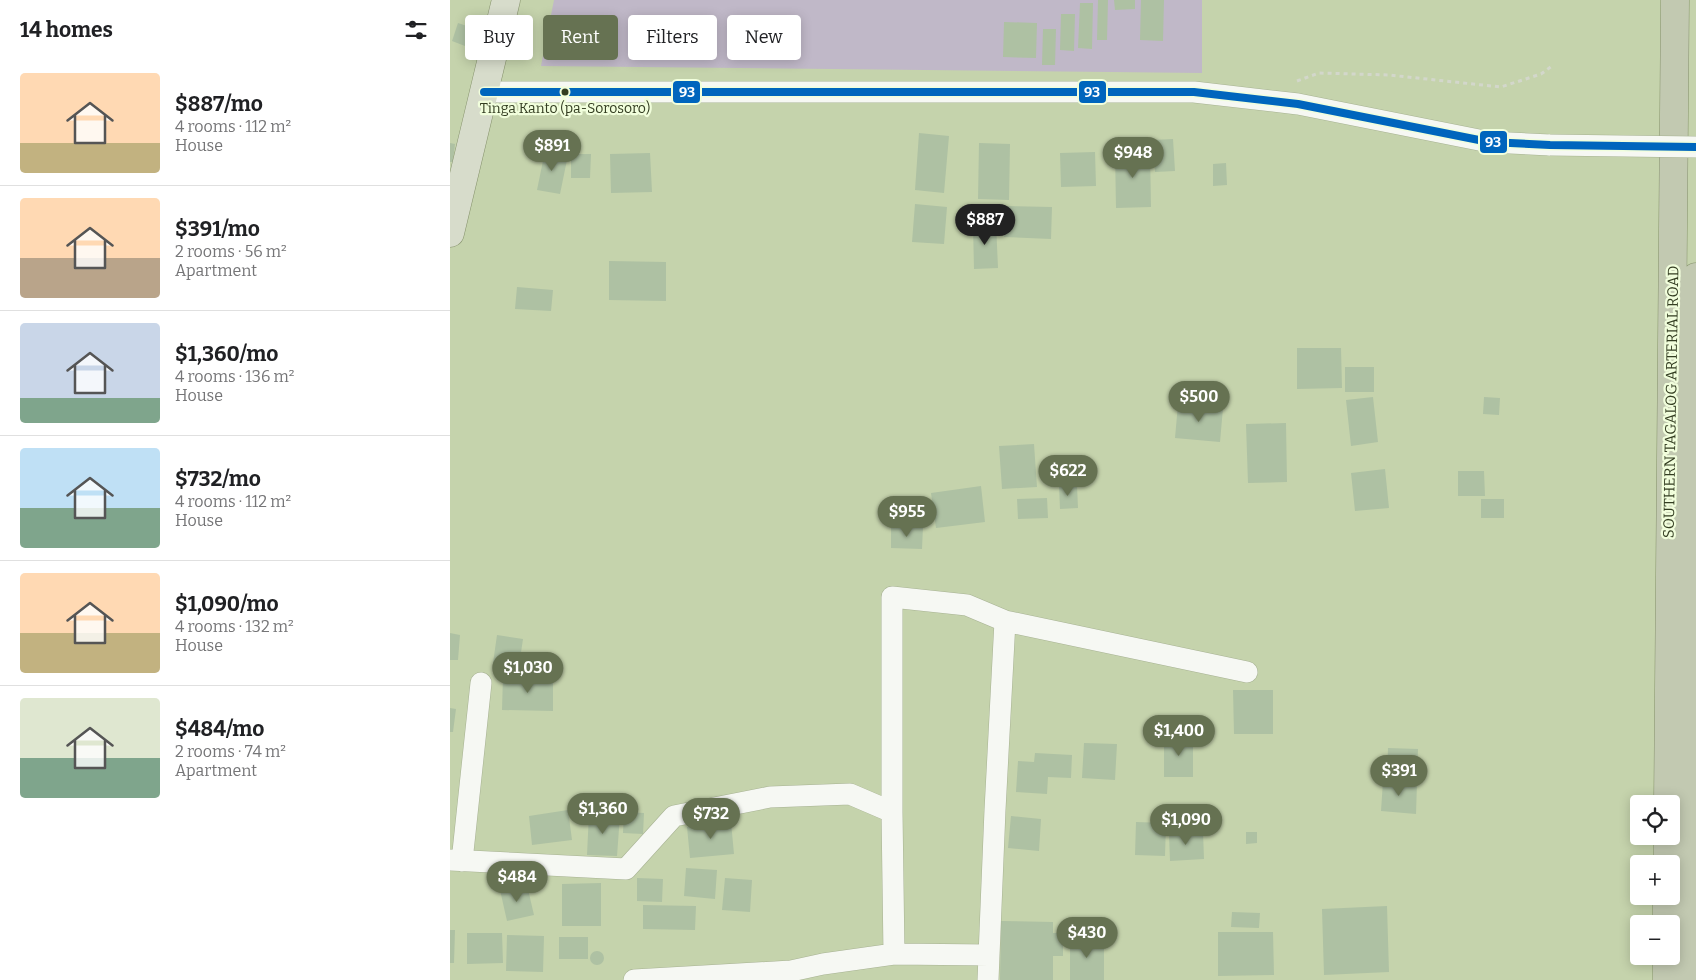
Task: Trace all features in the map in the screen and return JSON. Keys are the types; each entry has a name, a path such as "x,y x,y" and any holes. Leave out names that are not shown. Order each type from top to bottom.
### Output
{"highway":[{"name":"SOUTHERN TAGALOG ARTERIAL ROAD","path":"1668,795 1675,0"},
{"name":"SOUTHERN TAGALOG ARTERIAL ROAD","path":"1688,980 1696,277"},
{"path":"1667,965 1667,980"}],"main road":[{"path":"450,233 506,0"}],"street":[{"path":"484,92 1194,92 1298,104 1489,142 1550,146 1696,146"},
{"path":"894,954 892,597 967,605 1006,621 1247,672"},
{"path":"988,980 1006,621"},
{"path":"481,683 456,860 626,869 674,816 770,797 850,794 892,812"},
{"path":"634,980 791,971 823,964 894,954 989,955"}],"path":[{"path":"1292,82 1319,73 1389,75 1501,87 1541,74 1552,66"}],"shaded area":[{"path":"554,0 1202,0 1202,73 541,66 543,56 543,60 618,60 618,15 551,15"}],"building":[{"path":"1098,0 1108,0 1107,40 1097,40"},
{"path":"1114,0 1135,0 1135,9 1115,10"},
{"path":"1141,0 1164,0 1163,41 1140,40"},
{"path":"1080,3 1093,3 1092,49 1078,48"},
{"path":"1061,14 1075,14 1074,51 1060,50"},
{"path":"1004,22 1037,23 1036,58 1003,57"},
{"path":"458,23 465,25 465,46 452,41"},
{"path":"1043,29 1056,29 1055,65 1042,65"},
{"path":"919,133 949,136 944,193 915,190"},
{"path":"1173,139 1175,171 1155,172 1153,140"},
{"path":"450,143 455,144 453,162 450,162"},
{"path":"979,143 1010,144 1009,200 978,199"},
{"path":"1150,150 1151,207 1116,208 1115,151"},
{"path":"545,151 568,155 560,194 537,190"},
{"path":"1095,152 1096,186 1061,187 1060,153"},
{"path":"650,153 652,192 611,193 610,154"},
{"path":"571,154 591,154 590,178 571,178"},
{"path":"1226,163 1227,185 1213,186 1213,164"},
{"path":"915,204 947,207 944,244 912,242"},
{"path":"1005,206 1052,207 1051,239 1004,237"},
{"path":"996,223 998,268 974,269 973,224"},
{"path":"609,261 666,262 666,301 609,300"},
{"path":"517,287 553,290 551,311 515,309"},
{"path":"1297,348 1341,348 1342,388 1297,389"},
{"path":"1345,367 1374,367 1374,392 1345,392"},
{"path":"1373,397 1378,442 1351,446 1346,400"},
{"path":"1484,397 1500,398 1499,415 1483,414"},
{"path":"1178,404 1223,408 1220,442 1175,438"},
{"path":"1286,423 1287,482 1248,483 1246,424"},
{"path":"1034,444 1037,487 1002,489 999,446"},
{"path":"1385,469 1389,508 1355,511 1351,473"},
{"path":"1458,471 1484,471 1485,496 1458,496"},
{"path":"1059,485 1077,485 1078,508 1060,509"},
{"path":"981,486 985,522 936,528 931,493"},
{"path":"1047,498 1048,518 1018,519 1017,499"},
{"path":"1481,499 1504,499 1504,518 1481,518"},
{"path":"891,527 923,527 922,549 891,548"},
{"path":"450,633 460,635 458,660 450,660"},
{"path":"497,635 523,639 519,666 493,663"},
{"path":"503,676 553,677 553,711 502,710"},
{"path":"1233,690 1273,690 1273,734 1234,734"},
{"path":"450,708 456,709 453,732 450,732"},
{"path":"1164,737 1193,737 1193,777 1164,777"},
{"path":"1084,743 1117,744 1115,780 1082,778"},
{"path":"1388,748 1418,749 1417,776 1387,775"},
{"path":"1035,753 1072,755 1071,778 1048,777 1047,794 1016,792 1018,761 1034,762"},
{"path":"1383,781 1417,783 1416,814 1381,811"},
{"path":"568,810 572,840 532,845 529,816"},
{"path":"624,812 644,813 643,834 623,833"},
{"path":"589,813 620,815 617,856 587,855"},
{"path":"1011,816 1041,819 1039,851 1008,848"},
{"path":"731,822 734,854 690,858 687,827"},
{"path":"1136,822 1166,823 1165,856 1135,855"},
{"path":"1203,832 1204,859 1170,861 1169,834"},
{"path":"1246,832 1257,832 1257,843 1246,844"},
{"path":"686,868 717,870 715,899 684,896"},
{"path":"637,878 663,879 662,902 637,901"},
{"path":"725,878 752,880 750,912 722,910"},
{"path":"601,883 601,926 562,926 562,884"},
{"path":"527,885 534,915 507,921 500,890"},
{"path":"643,905 696,906 695,930 643,929"},
{"path":"1387,906 1389,972 1324,975 1322,909"},
{"path":"1232,912 1260,913 1259,928 1231,927"},
{"path":"1001,921 1053,922 1053,933 1063,933 1063,956 1053,956 1053,980 1000,980"},
{"path":"450,930 455,930 454,963 450,963"},
{"path":"1218,932 1273,932 1274,975 1218,976"},
{"path":"467,933 502,933 503,963 467,964"},
{"path":"507,935 544,936 543,972 506,971"},
{"path":"559,937 588,937 588,959 559,959"},
{"path":"1104,937 1104,980 1070,980 1070,938"},
{"path":"597,951 602,953 604,958 602,963 597,965 592,963 590,958 592,953"}],"transit line":[{"name":"93","path":"484,92 1194,92 1298,104 1489,142 1550,145 1696,147"}],"place":[{"name":"Tinga Kanto (pa-Sorosoro)","path":"565,92"}]}
